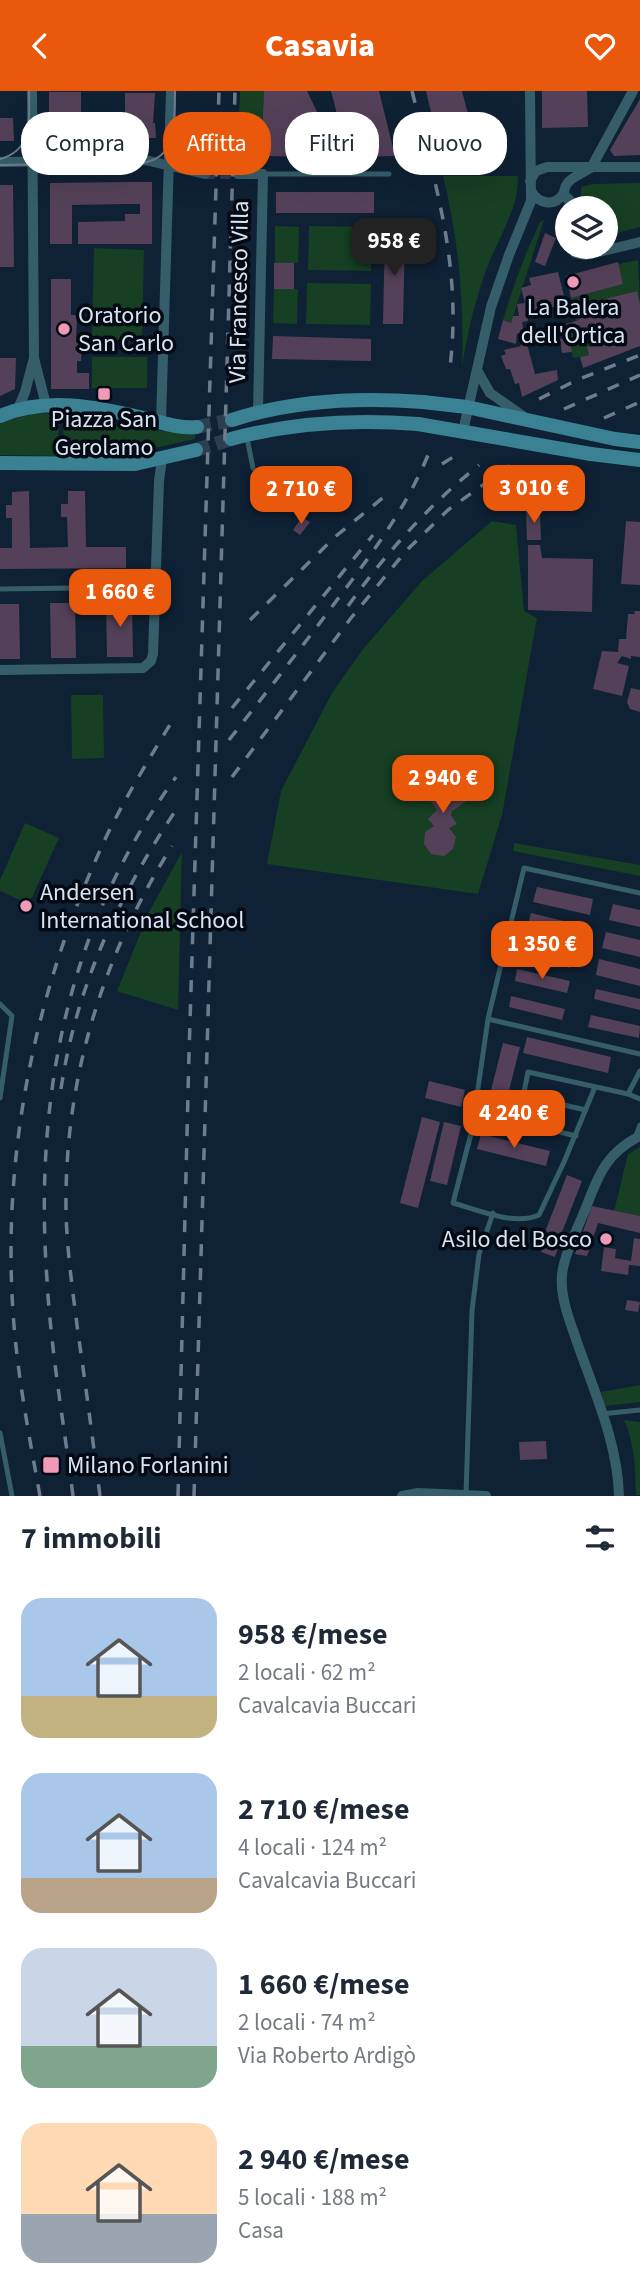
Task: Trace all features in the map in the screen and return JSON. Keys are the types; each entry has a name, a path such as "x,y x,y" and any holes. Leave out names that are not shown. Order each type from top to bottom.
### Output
{"street":[{"path":"32,91 32,112"},
{"path":"170,112 171,91"},
{"path":"463,431 484,332 498,282 531,201 530,186 535,166 530,91"},
{"path":"528,212 545,202 555,201 564,189 591,168 633,91"},
{"path":"0,162 21,161"},
{"path":"535,166 640,167"},
{"path":"552,167 560,172 568,196"},
{"path":"32,175 34,358 46,405"},
{"path":"161,422 168,175"},
{"name":"Via Francesco Villa","path":"258,411 263,175"},
{"path":"530,186 536,198 545,202"},
{"path":"618,247 640,242"},
{"path":"18,409 34,358"},
{"path":"477,369 490,393 506,406 533,421"},
{"path":"232,420 258,411 295,405 339,401 423,402 467,407 640,442"},
{"path":"0,417 18,409 46,405 90,408 176,427 197,428"},
{"path":"231,439 314,423 418,424 640,460"},
{"path":"0,463 135,464 196,450"},
{"path":"0,670 142,667 151,661 162,459"},
{"path":"619,1496 614,1455 568,1314 562,1274 598,1177 610,1157 621,1146 638,1137"},
{"path":"402,1496 418,1493 486,1496"}],"lane":[{"path":"271,174 389,174"},
{"path":"247,435 253,468"},
{"path":"0,589 156,587"},
{"path":"595,1087 576,1136 539,1215 530,1219 516,1219 453,1203 472,1130 488,1019 524,868 640,894"},
{"path":"0,1004 12,1016 0,1098"},
{"path":"488,1019 640,1054"},
{"path":"576,1136 518,1122 528,1072 640,1099"},
{"path":"628,1094 640,1072"},
{"path":"523,1096 586,1110"},
{"path":"638,1137 640,1125"},
{"path":"466,1495 472,1311 479,1254 493,1213"},
{"path":"601,1414 638,1410"},
{"path":"0,1433 12,1496"}],"green space":[{"path":"240,91 264,91 263,112 239,112"},
{"path":"443,176 518,176 512,212 479,293 462,368 459,272"},
{"path":"640,183 640,227 618,233 618,196 581,196 581,187 592,184"},
{"path":"544,220 511,323 503,320 507,307 529,246 540,222"},
{"path":"275,226 299,227 298,263 275,263"},
{"path":"309,226 372,227 371,271 308,270"},
{"path":"94,248 144,250 142,341 92,339"},
{"path":"638,260 640,304 636,291 577,306 579,320 576,321 571,298 623,284 618,264"},
{"path":"307,283 371,284 370,325 306,324"},
{"path":"274,289 298,289 297,324 273,323"},
{"path":"580,325 581,330 587,329 592,347 587,348 589,355 573,358 567,329"},
{"path":"92,357 147,357 147,388 92,388"},
{"path":"35,413 59,414 58,456 0,455 0,423"},
{"path":"63,415 162,431 195,432 195,439 127,454 64,454"},
{"path":"492,521 516,525 524,611 537,618 502,815 478,894 267,864 281,791 332,693 363,649 422,581"},
{"path":"71,695 103,695 104,758 72,759"},
{"path":"25,823 59,838 29,904 0,891 0,880"},
{"path":"514,843 640,865 640,876 513,851"},
{"path":"182,852 178,1010 117,991 149,912"},
{"path":"640,1147 640,1216 614,1211 628,1154"},
{"path":"640,1385 640,1402 605,1406 601,1392"},
{"path":"624,1420 640,1422 640,1495 636,1495 635,1466"}],"building":[{"path":"264,91 307,91 317,112 285,112 285,156 271,156 271,112 263,112"},
{"path":"331,91 379,91 393,156 379,156 379,112 336,112"},
{"path":"426,91 462,91 468,112 431,112"},
{"path":"542,91 587,91 588,127 542,128"},
{"path":"49,92 81,92 81,112 49,112"},
{"path":"125,93 155,93 153,123 156,138 149,138 149,112 125,112"},
{"path":"640,99 640,155 614,156 610,150"},
{"path":"0,118 13,118 14,141 0,141"},
{"path":"152,182 152,244 78,244 78,222 125,221 125,214 140,214 140,204 125,204 72,205 72,244 50,244 50,183"},
{"path":"0,185 13,185 14,267 0,267"},
{"path":"276,192 374,192 374,213 276,213"},
{"path":"385,232 405,232 403,324 383,324"},
{"path":"545,233 555,238 545,266 535,262"},
{"path":"618,262 623,284 571,298 566,276"},
{"path":"274,263 294,263 294,289 274,289"},
{"path":"558,272 566,304 527,313 528,321 522,322 535,374 557,370 558,380 522,397 519,383 515,384 510,369 506,369 501,356 506,354 504,350 521,346 519,334 517,333 516,344 498,339 503,320 511,323 513,316 519,316 517,304 525,303 521,288 531,285 529,278"},
{"name":"Oratorio San Carlo","path":"51,279 71,279 71,315 77,315 76,343 82,343 77,373 89,373 89,389 51,389"},
{"path":"637,291 640,304 640,346 583,368 580,357 589,355 587,347 592,347 587,329 581,330 580,325 567,329 566,324 579,320 576,306"},
{"path":"273,336 371,339 371,361 272,359"},
{"path":"569,337 572,352 562,353 560,339"},
{"path":"0,358 16,358 15,389 0,396"},
{"path":"29,491 30,548 68,547 67,517 61,517 61,504 68,504 68,491 85,491 86,547 126,547 126,568 0,569 0,548 12,548 12,518 6,518 6,505 12,505 12,492"},
{"path":"540,510 541,540 527,540 526,511"},
{"path":"302,517 310,522 300,535 293,530"},
{"path":"626,521 640,522 640,585 621,584"},
{"path":"528,545 540,545 542,558 593,559 592,612 528,610"},
{"path":"106,602 132,602 133,657 107,657"},
{"path":"50,603 75,603 76,658 51,658"},
{"path":"0,604 19,604 20,659 0,659"},
{"path":"634,611 640,611 640,657 631,656 631,659 622,656 617,663 629,666 622,696 593,689 602,651 618,652 619,639 626,639 628,614 635,614"},
{"path":"631,688 640,690 640,712 630,709 627,702"},
{"path":"444,775 456,778 468,800 452,811 451,815 457,824 449,828 456,837 453,849 444,856 431,854 424,844 425,832 434,826 428,819 437,810 425,793"},
{"path":"537,887 593,899 590,915 533,902"},
{"path":"613,904 640,910 640,927 609,920"},
{"path":"531,913 588,927 584,943 527,928"},
{"path":"606,932 640,940 640,957 602,948"},
{"path":"524,939 574,952 570,968 520,955"},
{"path":"599,959 640,969 640,986 596,975"},
{"path":"517,969 570,981 567,993 515,981"},
{"path":"596,989 640,999 640,1010 594,999"},
{"path":"511,996 565,1009 562,1020 509,1007"},
{"path":"591,1015 640,1026 639,1038 588,1027"},
{"path":"527,1037 611,1057 608,1073 523,1053"},
{"path":"503,1043 520,1047 500,1126 483,1122"},
{"path":"429,1081 465,1090 461,1107 425,1098"},
{"path":"422,1117 440,1122 418,1208 400,1203"},
{"path":"444,1122 461,1126 447,1185 430,1181"},
{"path":"481,1134 550,1151 546,1166 477,1149"},
{"path":"567,1175 582,1181 560,1237 545,1232"},
{"path":"592,1206 640,1216 640,1233 598,1223 587,1256 575,1254"},
{"path":"634,1238 640,1239 640,1266 629,1265 628,1275 601,1271 604,1247 616,1249 615,1258 631,1261"},
{"path":"544,1242 558,1248 555,1257 541,1252"},
{"path":"627,1300 640,1302 638,1312 625,1310"},
{"path":"546,1441 547,1459 520,1460 519,1442"}],"tunnel":[{"path":"197,427 232,420"},
{"path":"196,450 231,439"}],"tram line":[{"path":"0,159 11,155 24,141 29,122 29,91"},
{"path":"0,165 141,163 153,160 162,154 172,136 175,91"}],"railway":[{"path":"178,1496 219,91"},
{"path":"194,1496 235,91"},
{"path":"412,91 438,194 450,261 453,331 450,367"},
{"path":"539,399 577,380 640,355"},
{"path":"564,409 640,375"},
{"path":"604,418 640,402"},
{"path":"229,740 378,545 413,487 432,445"},
{"path":"442,464 458,454"},
{"path":"232,777 351,618 406,551 448,510 519,459"},
{"path":"348,606 377,567 409,531 479,465"},
{"path":"250,620 336,536 385,496"},
{"path":"232,708 373,535"},
{"path":"40,1496 17,1358 11,1250 13,1189 30,1067 44,1007 83,890 115,819 171,723"},
{"path":"73,1496 47,1280 44,1212 46,1145 53,1080 66,1016 84,953 108,893 139,834 176,777"},
{"path":"61,1089 77,1014 103,943 136,875 176,810"},
{"path":"100,1496 70,1273 66,1212 72,1115 80,1067 107,976 147,888 172,846"}],"place":[{"name":"La Balera dell'Ortica","path":"573,282"},
{"name":"Oratorio San Carlo","path":"64,329"},
{"name":"Piazza San Gerolamo","path":"104,394"},
{"name":"Andersen International School","path":"26,906"},
{"name":"Asilo del Bosco","path":"606,1239"},
{"name":"Milano Forlanini","path":"51,1465"}]}
